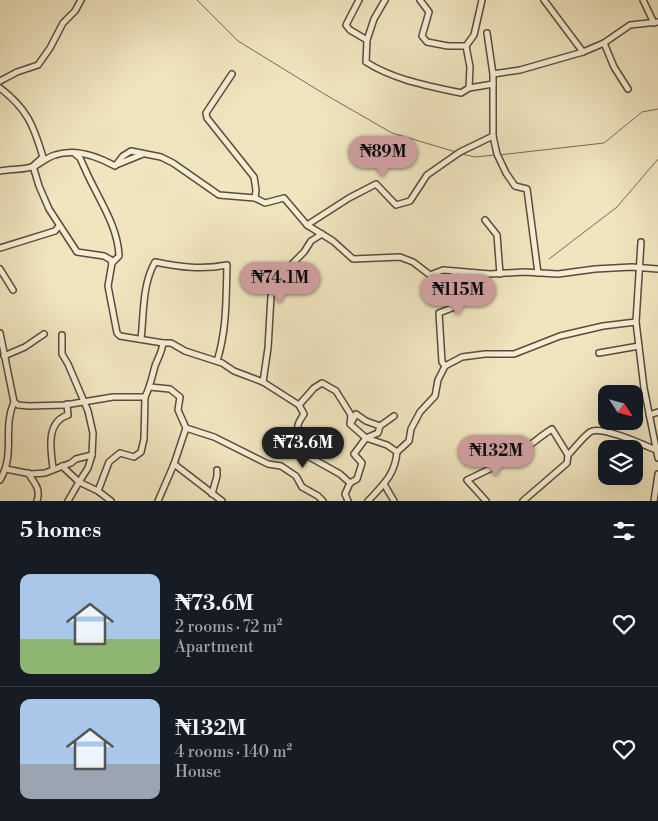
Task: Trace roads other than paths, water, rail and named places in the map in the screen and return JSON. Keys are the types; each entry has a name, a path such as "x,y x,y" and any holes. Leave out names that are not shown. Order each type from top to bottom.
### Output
{"street":[{"path":"0,81 17,72 38,65 50,48 63,23 75,11 80,0"},
{"path":"359,0 346,25 350,30 367,40"},
{"path":"385,0 374,19 367,40 366,62 379,70 460,93 469,88 493,84"},
{"path":"420,0 429,12 422,36 427,42 448,46 466,46"},
{"path":"469,88 470,67 466,46 474,35 482,0"},
{"path":"544,0 583,52"},
{"path":"493,74 520,70 583,52 604,43 630,25 656,23 643,0"},
{"path":"487,33 493,74 493,136 498,155 506,173 515,186 527,189 538,273"},
{"path":"604,43 614,67 628,89"},
{"path":"232,74 206,113 207,118 254,177 255,198"},
{"path":"0,88 13,98 26,113 37,138 43,156 33,166"},
{"path":"307,225 349,198 376,184 396,205 410,201 427,175 458,153 493,136"},
{"path":"0,171 33,166 57,154 73,152 101,158 115,166 123,156 131,151 161,157 173,163 219,195 255,198 265,203 284,198 307,225 333,241 353,259 400,257 413,262 430,275 443,270 500,274 524,272 558,274 595,269 658,269"},
{"path":"73,152 80,158 115,233 119,246 119,256 112,263 108,286 114,328 120,336 172,343 185,351 217,361 234,371 263,382 299,405 304,414 298,425 304,452 340,474 350,483"},
{"path":"33,166 38,186 59,226 77,252 104,256 110,258 112,263"},
{"path":"485,220 497,235 500,274"},
{"path":"0,248 55,231 59,226"},
{"path":"263,382 268,348 271,296 274,285 304,252 311,241 322,234"},
{"path":"642,242 636,322 648,414 658,458"},
{"path":"142,339 143,304 149,272 155,262 181,267 202,268 227,264 227,300 222,341 217,361"},
{"path":"0,269 13,290"},
{"path":"445,366 442,362 439,313 457,306 454,272"},
{"path":"368,501 384,484 395,467 397,452 409,441 411,429 420,412 435,396 438,380 445,366 462,357 485,354 514,354 560,336 602,326 636,322"},
{"path":"0,333 14,402 9,413 9,457 6,469 0,480"},
{"path":"4,356 25,347 44,334"},
{"path":"62,335 62,354 88,411 93,433 92,455 88,468 68,501"},
{"path":"98,491 108,462 120,454 134,457 141,452 144,439 145,397 150,387 156,363 161,354 163,343"},
{"path":"599,353 639,346"},
{"path":"299,405 314,388 322,383 336,391 351,415 350,424"},
{"path":"150,387 170,389 180,398 178,410 186,428 174,464 158,501"},
{"path":"14,402 18,405 29,406 67,404 113,397 145,397"},
{"path":"53,468 50,439 58,422 62,417 68,415 67,404"},
{"path":"648,414 658,412"},
{"path":"350,424 356,414 366,421 380,426"},
{"path":"348,501 345,494 350,483 357,479 362,463 354,454 366,438 378,433 380,426 394,416"},
{"path":"350,424 366,438 387,445 397,452"},
{"path":"186,428 214,437 268,464 281,466 296,476 302,487 323,501"},
{"path":"486,501 467,480 498,465 502,460 512,457 552,429 568,455"},
{"path":"523,501 567,462 568,455 590,432 597,430 630,439 656,450"},
{"path":"6,469 28,473 44,473 53,468 71,463 76,459 92,455"},
{"path":"174,464 222,501"},
{"path":"62,466 79,482 98,491 111,501"},
{"path":"212,494 217,470"},
{"path":"28,473 36,481 39,494 37,501"},
{"path":"654,501 658,474"},
{"path":"384,484 394,501"}],"waterway":[{"path":"197,0 238,41 326,95 392,133 456,152"},
{"path":"499,155 604,143 642,112 658,109"},
{"path":"462,154 475,157 495,155"},
{"path":"549,259 617,207 658,159"}]}
